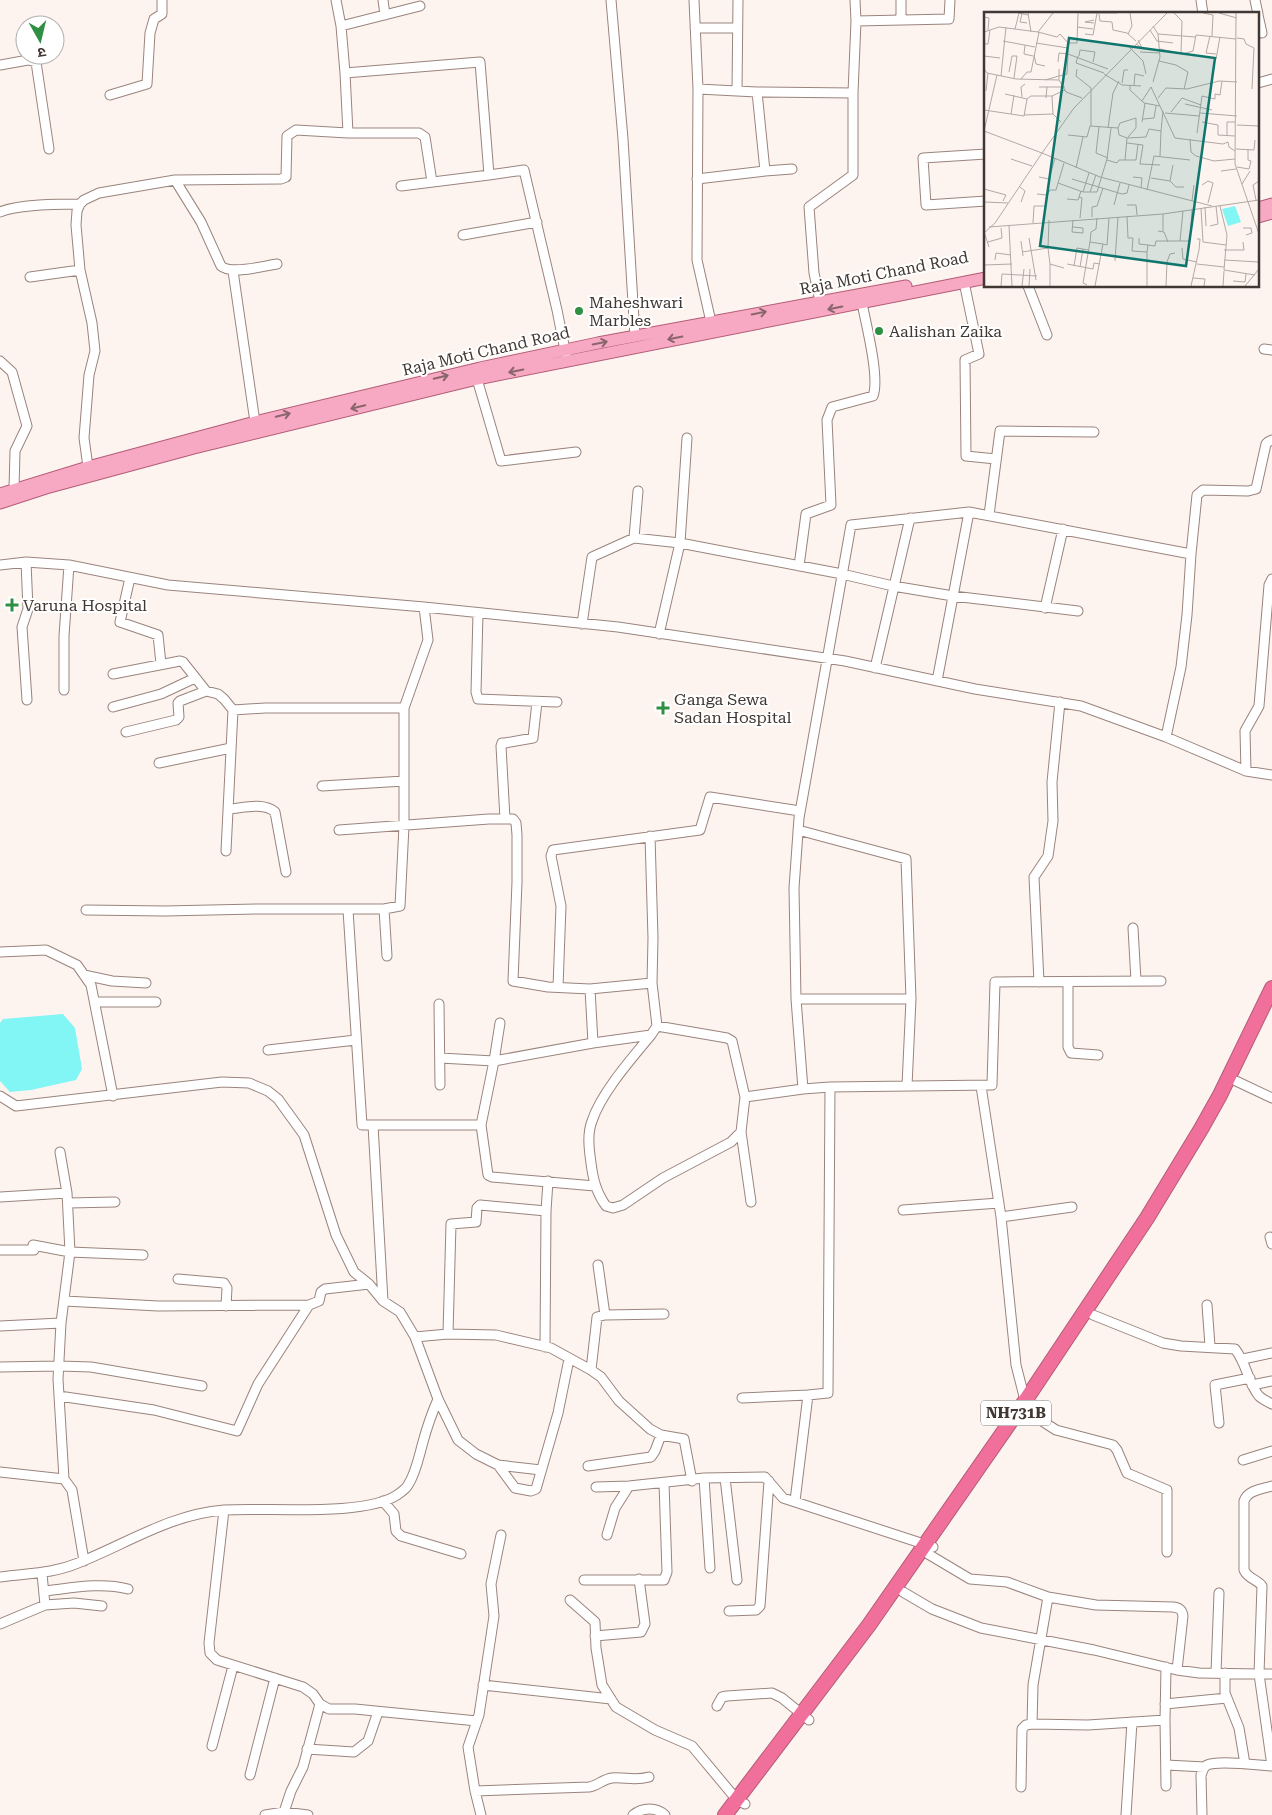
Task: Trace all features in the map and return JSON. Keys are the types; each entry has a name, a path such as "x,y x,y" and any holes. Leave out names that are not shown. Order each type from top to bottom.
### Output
{"highway":[{"name":"NH731B","path":"1026,1406 1182,1161 1220,1095 1272,988"},
{"name":"NH731B","path":"725,1815 740,1806 903,1592 929,1548 971,1485 1093,1315 1156,1220 1193,1158 1236,1081 1272,1008"},
{"name":"NH731B","path":"806,1717 869,1625 929,1548"}],"main road":[{"path":"1260,217 1272,213"},
{"name":"Raja Moti Chand Road","path":"0,494 88,467 256,422 480,368 566,355 635,336 984,270"},
{"path":"0,503 194,448 477,379 566,355 862,303 984,278"}],"street":[{"path":"110,96 147,84 150,33 154,19 162,14 162,0"},
{"path":"336,0 341,26 348,133"},
{"path":"383,0 385,15"},
{"path":"610,0 623,139 635,336"},
{"path":"694,0 698,89 697,260 711,322"},
{"path":"737,91 738,0"},
{"path":"820,301 814,273 809,207 853,175 855,0"},
{"path":"901,0 901,20"},
{"path":"856,21 949,20 950,0"},
{"path":"341,26 420,6"},
{"path":"1260,23 1262,32"},
{"path":"695,28 737,28"},
{"path":"0,65 28,60 36,62 49,149"},
{"path":"345,73 480,62 489,175"},
{"path":"1260,82 1272,78"},
{"path":"698,89 853,93"},
{"path":"757,92 764,170"},
{"path":"88,467 84,438 89,375 94,351 92,323 80,270 76,225 80,204 84,200 99,193 175,180 281,179 286,177 287,174 287,136 296,130 348,133 419,133 425,137 432,182"},
{"path":"984,154 923,158 926,206 984,201"},
{"path":"697,179 764,170 792,169"},
{"path":"401,186 524,170 566,355"},
{"path":"175,180 202,222 221,266 233,271 277,264"},
{"path":"0,212 39,206 80,204"},
{"path":"463,235 537,222"},
{"path":"30,277 80,270"},
{"path":"233,271 256,422"},
{"path":"964,282 978,354 965,360 966,456 996,459"},
{"path":"1029,288 1047,335"},
{"path":"799,566 806,514 831,505 827,420 832,406 873,396 875,391 873,365 862,303"},
{"path":"0,361 12,372 27,426 15,451 14,489"},
{"path":"477,379 501,461 576,452"},
{"path":"989,515 1000,431 1094,432"},
{"path":"659,634 680,543 687,438"},
{"path":"1166,737 1181,666 1197,495 1203,490 1248,491 1256,489 1266,444 1272,440"},
{"path":"634,538 638,491"},
{"path":"803,1089 796,999 794,888 798,830 851,525 969,512 1190,554"},
{"path":"937,681 969,512"},
{"path":"875,668 910,518"},
{"path":"1045,608 1063,529"},
{"path":"582,624 592,557 634,538 680,543 842,574 893,586 953,596 1078,611"},
{"path":"26,562 28,609 22,627 26,700"},
{"path":"0,566 26,562 69,565 168,585 424,607 582,624 828,659 975,689 1081,706 1166,737 1246,772 1272,775"},
{"path":"64,690 64,636 69,565"},
{"path":"130,578 120,622 158,636 161,664"},
{"path":"1246,772 1245,732 1259,706 1269,585 1272,579"},
{"path":"86,910 384,910 400,906 404,826 404,708 428,640 424,607"},
{"path":"478,613 476,692 478,699 557,702"},
{"path":"113,674 180,661 183,662 206,691"},
{"path":"113,707 161,694 195,678"},
{"path":"126,732 176,720 179,717 178,703 180,701 206,691 218,694 224,699 233,710 226,851"},
{"path":"505,818 501,746 505,742 533,738 537,702"},
{"path":"1039,982 1034,877 1048,856 1053,814 1052,782 1060,702"},
{"path":"233,710 265,708 404,708"},
{"path":"159,764 231,748"},
{"path":"322,786 404,781"},
{"path":"558,987 561,906 551,852 558,849 700,830 710,797 800,811"},
{"path":"229,809 258,806 270,808 275,812 286,872"},
{"path":"339,830 505,818 515,820 517,882 513,981 590,989 652,984"},
{"path":"798,830 906,859 910,999 908,1086"},
{"path":"650,836 653,938 652,984 657,1026 604,1098 592,1121 589,1146 595,1186 606,1206 618,1208 663,1178 731,1142 741,1132"},
{"path":"348,910 362,1125 481,1125"},
{"path":"384,910 387,956"},
{"path":"1134,928 1136,981"},
{"path":"0,952 46,950 77,965 91,985 113,1096"},
{"path":"84,975 112,981 146,983"},
{"path":"745,1096 830,1087 992,1086 995,982 1161,981"},
{"path":"1068,982 1068,1047 1071,1053 1098,1055"},
{"path":"590,989 593,1043"},
{"path":"796,999 910,999"},
{"path":"95,1002 156,1002"},
{"path":"439,1004 440,1085"},
{"path":"500,1023 481,1125 488,1175 492,1177 595,1186"},
{"path":"657,1026 726,1038 732,1041 745,1096 741,1132 751,1202"},
{"path":"440,1058 494,1061 593,1043 651,1035"},
{"path":"268,1050 356,1040"},
{"path":"1236,1081 1272,1098"},
{"path":"0,1096 16,1106 222,1082 249,1083 268,1091 278,1099 304,1135 336,1235 354,1272 369,1284 384,1301 400,1312 415,1337 438,1399 458,1440 476,1454 498,1465 541,1470"},
{"path":"981,1086 1001,1217 1016,1365 1026,1406 1056,1430 1113,1445 1127,1473 1167,1490 1167,1552"},
{"path":"742,1398 828,1393 830,1087"},
{"path":"373,1125 384,1301"},
{"path":"60,1152 67,1198 70,1252 62,1323 59,1396 64,1479 72,1490 84,1561"},
{"path":"545,1347 548,1182"},
{"path":"0,1197 67,1198 115,1202"},
{"path":"903,1210 999,1202"},
{"path":"448,1334 452,1224 476,1222 477,1208 480,1205 546,1211"},
{"path":"1001,1217 1072,1207"},
{"path":"0,1250 34,1248 70,1252 143,1255"},
{"path":"598,1265 605,1315"},
{"path":"178,1279 224,1283 227,1288 226,1306"},
{"path":"65,1301 158,1306 309,1305 319,1301 321,1292 325,1289 369,1284"},
{"path":"59,1396 154,1410 237,1431 258,1384 309,1305"},
{"path":"1207,1305 1210,1346"},
{"path":"591,1370 595,1320 597,1317 605,1315 664,1314"},
{"path":"1093,1315 1163,1343 1235,1349 1243,1359 1251,1381 1260,1397 1272,1404"},
{"path":"0,1326 62,1323"},
{"path":"415,1337 448,1334 496,1336 551,1348 601,1377 619,1401 650,1429 661,1435 684,1439 692,1481"},
{"path":"1243,1359 1272,1353"},
{"path":"498,1465 512,1487 531,1491 536,1489 558,1413 569,1359"},
{"path":"0,1367 91,1367 202,1386"},
{"path":"1219,1423 1215,1385 1272,1381"},
{"path":"795,1501 808,1395"},
{"path":"0,1577 42,1574 84,1561 170,1523 199,1514 224,1510 337,1508 372,1504 396,1496 408,1486 429,1420 438,1399"},
{"path":"588,1466 651,1457 661,1435"},
{"path":"1243,1460 1272,1451"},
{"path":"0,1472 64,1479"},
{"path":"596,1486 629,1486 692,1481 704,1478 765,1477 784,1498 929,1548 970,1579 1007,1582 1048,1597 1096,1605 1180,1608 1183,1616 1177,1670"},
{"path":"704,1478 710,1568"},
{"path":"725,1478 737,1580"},
{"path":"728,1611 756,1610 760,1606 769,1481"},
{"path":"584,1580 664,1580 667,1572 664,1483"},
{"path":"608,1535 614,1508 629,1486"},
{"path":"1166,1765 1205,1767 1214,1763 1272,1766 1269,1726 1259,1674 1262,1586 1259,1582 1246,1575 1244,1570 1244,1500 1249,1494 1272,1486"},
{"path":"383,1501 394,1514 396,1530 401,1536 461,1554"},
{"path":"224,1510 209,1648 217,1660 309,1690 316,1696 320,1704 329,1709 356,1709 477,1721"},
{"path":"481,1815 468,1747 477,1721 494,1616 491,1584 501,1535"},
{"path":"42,1574 45,1605"},
{"path":"595,1636 641,1632 645,1624 639,1579"},
{"path":"44,1591 100,1585 128,1589"},
{"path":"903,1592 932,1609 981,1628 1094,1650 1177,1670 1199,1673 1272,1674"},
{"path":"1218,1592 1220,1673 1227,1698 1239,1728 1245,1764"},
{"path":"1032,1724 1034,1686 1048,1597"},
{"path":"570,1600 595,1622 595,1636 602,1685 616,1707 655,1730 692,1746 740,1806"},
{"path":"0,1624 45,1605 74,1603 102,1606"},
{"path":"212,1746 233,1666"},
{"path":"1166,1667 1166,1786"},
{"path":"250,1775 274,1678"},
{"path":"482,1685 611,1699"},
{"path":"717,1706 720,1699 725,1696 768,1693 782,1698 806,1717"},
{"path":"1165,1704 1227,1698"},
{"path":"284,1812 291,1791 303,1767 320,1704"},
{"path":"308,1749 354,1752 368,1741 378,1712"},
{"path":"1021,1787 1022,1729 1026,1725 1165,1720"},
{"path":"1126,1815 1132,1722"},
{"path":"1202,1815 1201,1775 1205,1767"},
{"path":"475,1791 589,1787 609,1779 637,1780 650,1778"},
{"path":"633,1815 653,1808 660,1810 665,1815"},
{"path":"265,1815 284,1812 302,1815"}],"water":[{"path":"63,1014 75,1028 82,1069 76,1080 31,1090 10,1092 0,1081 0,1023 3,1019"}],"place":[{"name":"Maheshwari Marbles","path":"579,311"},
{"name":"Aalishan Zaika","path":"879,331"},
{"name":"Varuna Hospital","path":"12,605"},
{"name":"Ganga Sewa Sadan Hospital","path":"663,708"}]}
